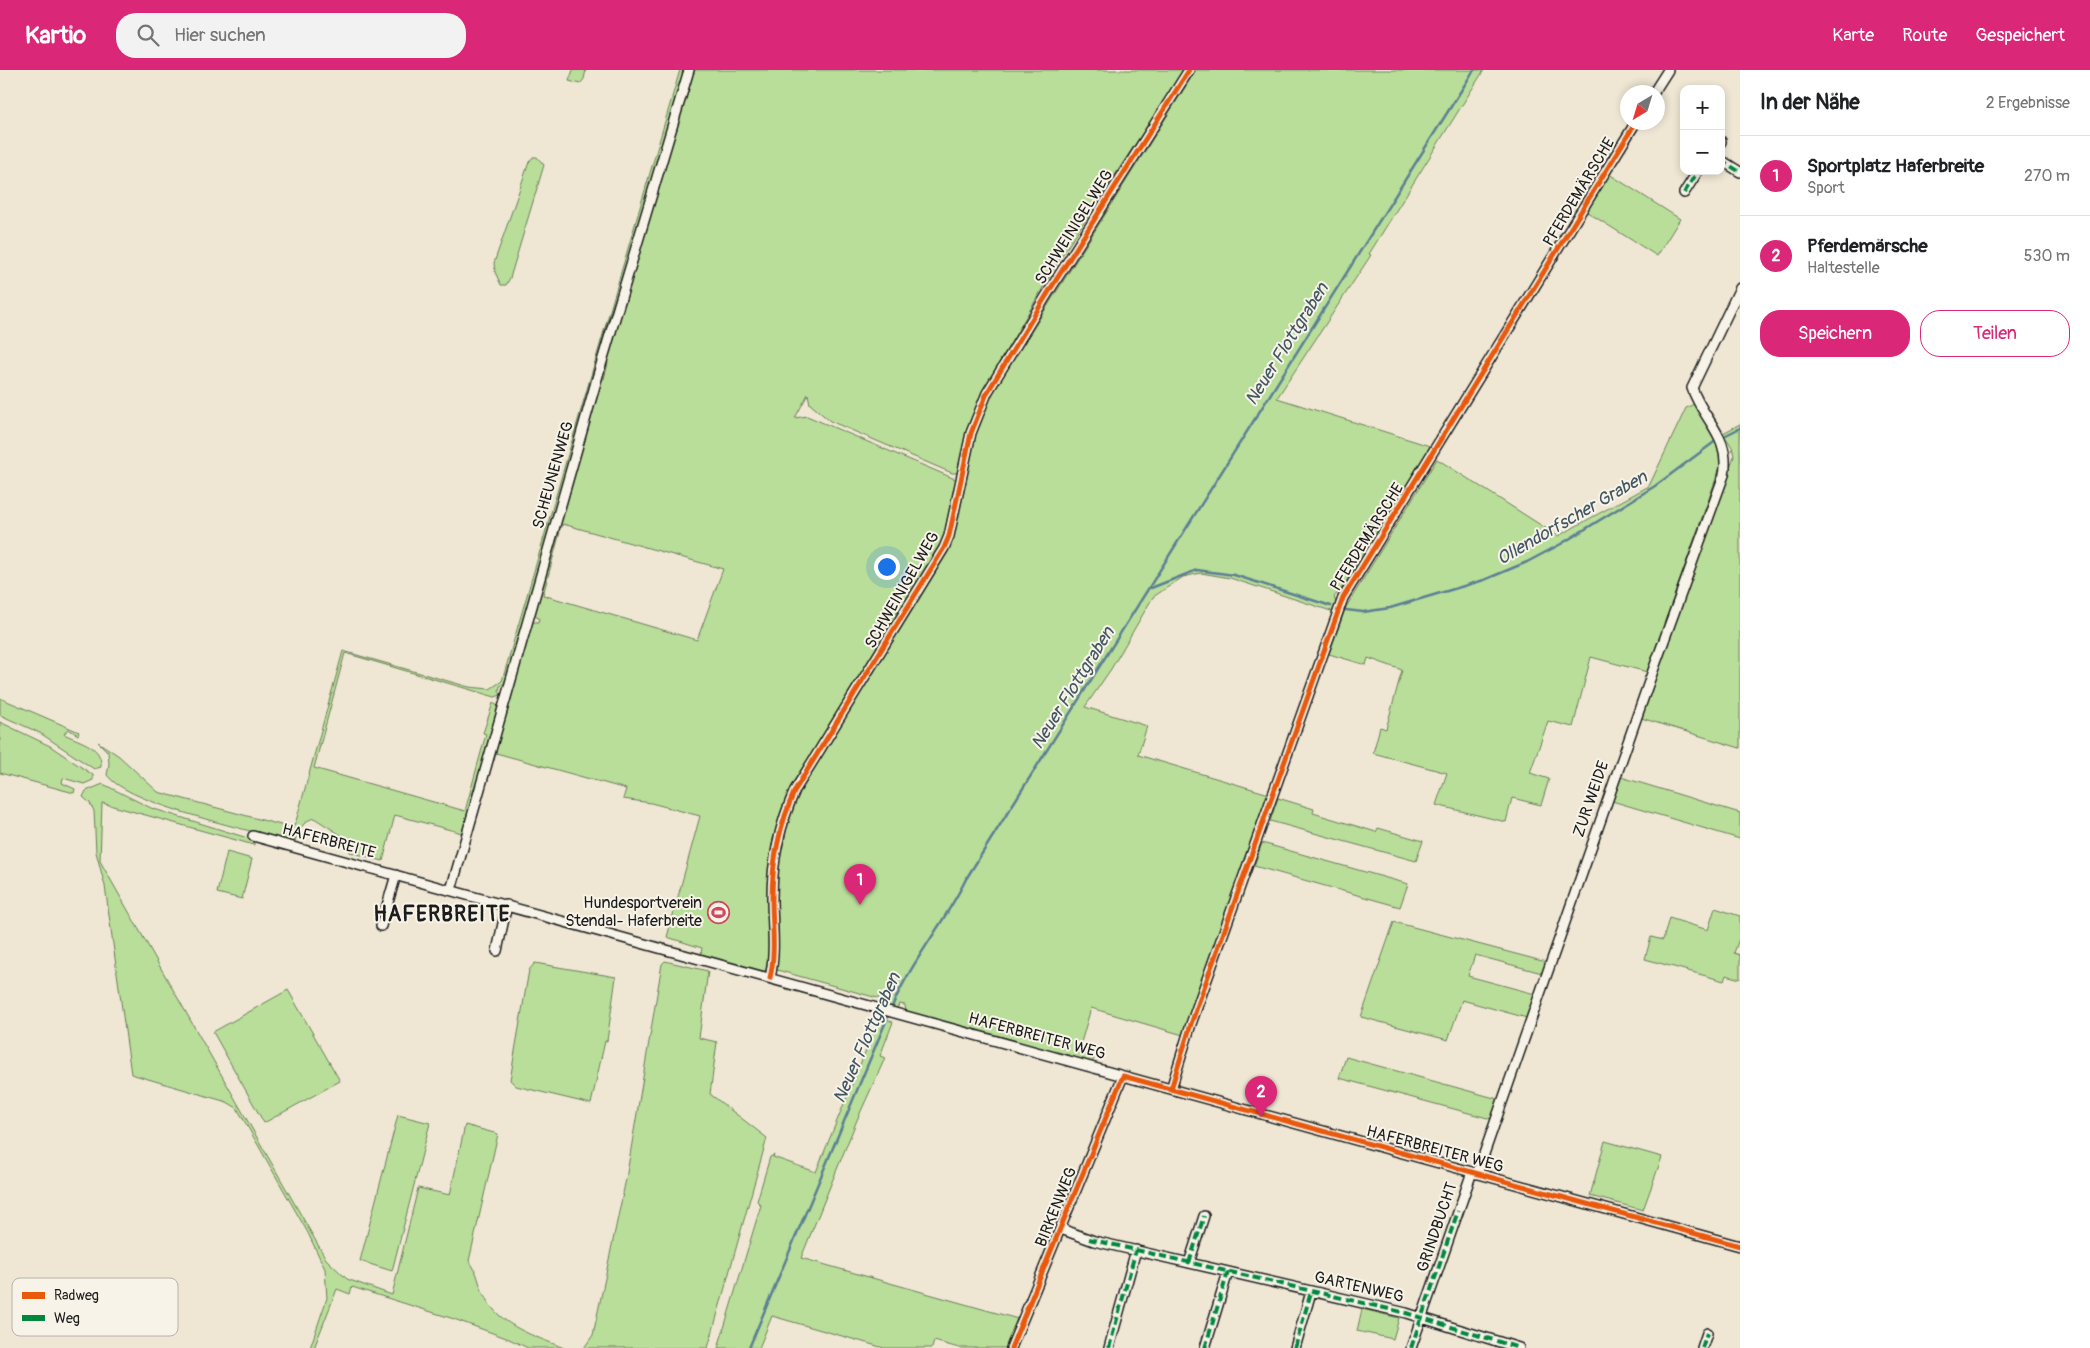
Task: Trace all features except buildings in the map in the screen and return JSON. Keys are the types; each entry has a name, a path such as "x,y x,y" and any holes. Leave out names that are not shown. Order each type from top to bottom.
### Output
{"street":[{"name":"SCHEUNENWEG","path":"451,890 598,375 689,70"},
{"name":"SCHWEINIGELWEG","path":"770,978 773,956 773,862 786,812 795,790 944,548 949,536 971,433 987,393 1189,70"},
{"path":"1658,85 1668,70"},
{"name":"PFERDEMÄRSCHE","path":"1171,1089 1200,998 1343,598 1631,130"},
{"path":"1725,163 1740,172"},
{"path":"1684,193 1695,175"},
{"name":"ZUR WEIDE","path":"1475,1173 1724,474 1726,454 1723,444 1698,402 1692,388 1740,288"},
{"name":"HAFERBREITE","path":"253,836 817,992"},
{"path":"381,926 396,875"},
{"path":"497,951 507,906"},
{"name":"HAFERBREITER WEG","path":"817,992 1740,1246"},
{"name":"BIRKENWEG","path":"1011,1348 1123,1076"},
{"name":"GRINDBUCHT","path":"1412,1348 1475,1173"},
{"path":"1189,1263 1204,1216"},
{"name":"GARTENWEG","path":"1061,1229 1089,1239 1422,1317 1519,1348"},
{"path":"1108,1348 1136,1250"},
{"path":"1205,1348 1228,1272"},
{"path":"1295,1348 1312,1292"},
{"path":"1702,1348 1707,1332"}],"green space":[{"path":"573,70 586,70 584,79 580,84 569,81"},
{"path":"680,70 684,70 682,82 629,260 606,325 599,359 549,534 545,541 509,672 504,684 500,686 499,691 501,695 495,697 345,653 314,768 465,811 486,734 483,733 493,703 498,706 462,833 395,815 383,861 350,852 344,837 314,818 307,821 302,827 295,841 288,841 163,806 119,786 107,775 109,764 108,752 98,742 119,756 158,792 292,828 296,821 343,651 469,687 490,689 502,681"},
{"path":"692,70 1184,70 1059,260 991,377 970,421 959,473 952,473 830,421 810,404 808,394 795,418 807,416 955,479 957,482 947,537 833,725 777,832 769,966 764,971 758,972 706,957 701,954 702,948 667,937 700,816 651,803 623,799 626,789 496,753 494,761 491,760 530,622 538,622 539,618 534,616 555,533 560,532 543,595 697,640 723,569 563,524 561,528 559,527 600,378 604,379 608,363 605,360"},
{"path":"1196,70 1484,70 1369,254 1371,255 1277,398 1433,447 1354,574 1334,597 1336,603 1334,612 1230,578 1201,573 1183,577 1153,597 1111,669 1085,707 1147,726 1138,755 1269,794 1183,1035 1091,1008 1078,1053 1094,1058 1092,1063 906,1012 905,1005 899,1004 897,1009 886,1005 888,1001 777,970 777,856 794,795 945,553 976,428 994,391"},
{"path":"533,157 537,157 544,165 510,278 506,285 501,285 495,272 494,263 529,162"},
{"path":"1609,174 1680,219 1657,256 1587,212"},
{"path":"1694,404 1722,453 1719,470 1647,672 1591,657 1573,727 1548,721 1530,773 1549,779 1541,805 1512,798 1506,822 1436,805 1447,773 1373,753 1380,727 1386,729 1402,670 1368,658 1366,665 1329,654 1346,607 1437,459 1558,536 1649,486 1686,408"},
{"path":"1740,424 1740,748 1641,718 1734,456 1732,447 1723,433"},
{"path":"0,698 79,732 78,735 68,729 64,734 94,749 101,760 101,767 94,769 40,733 0,715"},
{"path":"0,722 50,746 93,775 93,780 84,784 63,778 62,783 75,789 74,793 0,773"},
{"path":"1621,777 1740,813 1740,839 1612,801"},
{"path":"103,784 151,808 254,840 254,845 102,803 100,861 326,1259 347,1279 392,1295 418,1188 450,1195 465,1125 498,1134 469,1261 475,1270 485,1297 500,1316 530,1334 564,1348 528,1348 454,1319 352,1287 350,1294 337,1289 314,1348 310,1348 327,1298 325,1269 308,1233 237,1108 227,1102 131,1074 105,886 96,852 94,811 90,803 83,797 86,791"},
{"path":"1278,798 1314,809 1313,813 1376,832 1378,828 1423,841 1416,861 1270,821"},
{"path":"1262,843 1408,884 1400,907 1254,866"},
{"path":"227,852 252,859 242,899 217,893"},
{"path":"1715,908 1740,916 1740,936 1734,953 1740,955 1740,979 1726,975 1724,981 1645,959 1651,937 1663,940 1669,918 1708,930"},
{"path":"1394,922 1546,962 1542,973 1475,955 1468,976 1535,994 1527,1018 1462,1000 1448,1040 1361,1017"},
{"path":"665,961 708,971 699,1038 717,1042 710,1094 767,1138 708,1348 584,1348 593,1335 626,1179 662,964"},
{"path":"535,963 616,977 607,1041 605,1041 591,1104 516,1086 510,1080 529,970"},
{"path":"288,990 340,1081 264,1123 213,1032"},
{"path":"879,1018 893,1022 880,1056 885,1058 857,1120 801,1258 1018,1319 1006,1348 959,1348 934,1341 932,1348 884,1348 772,1316 759,1348 718,1348 761,1205 757,1201 770,1157 774,1155 773,1157 816,1172"},
{"path":"1346,1057 1498,1099 1491,1119 1339,1078"},
{"path":"398,1115 430,1123 392,1271 360,1261"},
{"path":"1605,1141 1662,1157 1643,1210 1590,1196"},
{"path":"1362,1309 1399,1318 1393,1339 1357,1331"}],"waterway":[{"name":"Neuer Flottgraben","path":"891,1009 917,960 948,912 966,879 1474,70"},
{"name":"Ollendorfscher Graben","path":"1722,437 1740,428"},
{"name":"Ollendorfscher Graben","path":"1346,610 1363,612 1390,608 1484,580 1527,562 1561,544 1655,486 1717,440"},
{"name":"Ollendorfscher Graben","path":"1151,588 1197,570 1234,575 1331,606"},
{"name":"Neuer Flottgraben","path":"749,1348 889,1014"}],"marked path":[{"path":"1725,163 1740,172"},
{"path":"1684,193 1695,175"},
{"path":"1411,1348 1458,1211"},
{"path":"1189,1263 1204,1216"},
{"path":"1089,1239 1406,1313 1519,1348"},
{"path":"1109,1348 1136,1250"},
{"path":"1205,1348 1228,1272"},
{"path":"1295,1348 1311,1292"},
{"path":"1702,1348 1707,1333"}],"cycle path":[{"path":"770,978 773,948 773,870 781,829 795,790 944,548 949,536 971,433 987,393 1189,70"},
{"path":"1171,1089 1191,1024 1343,598 1631,130"},
{"path":"1011,1348 1123,1076 1740,1246"}],"place":[{"name":"Sportplatz Haferbreite","path":"860,905"},
{"name":"Hundesportverein Stendal- Haferbreite","path":"718,912"},
{"name":"Pferdemärsche","path":"1261,1117"}],"district":[{"name":"HAFERBREITE","path":"442,914"}]}
